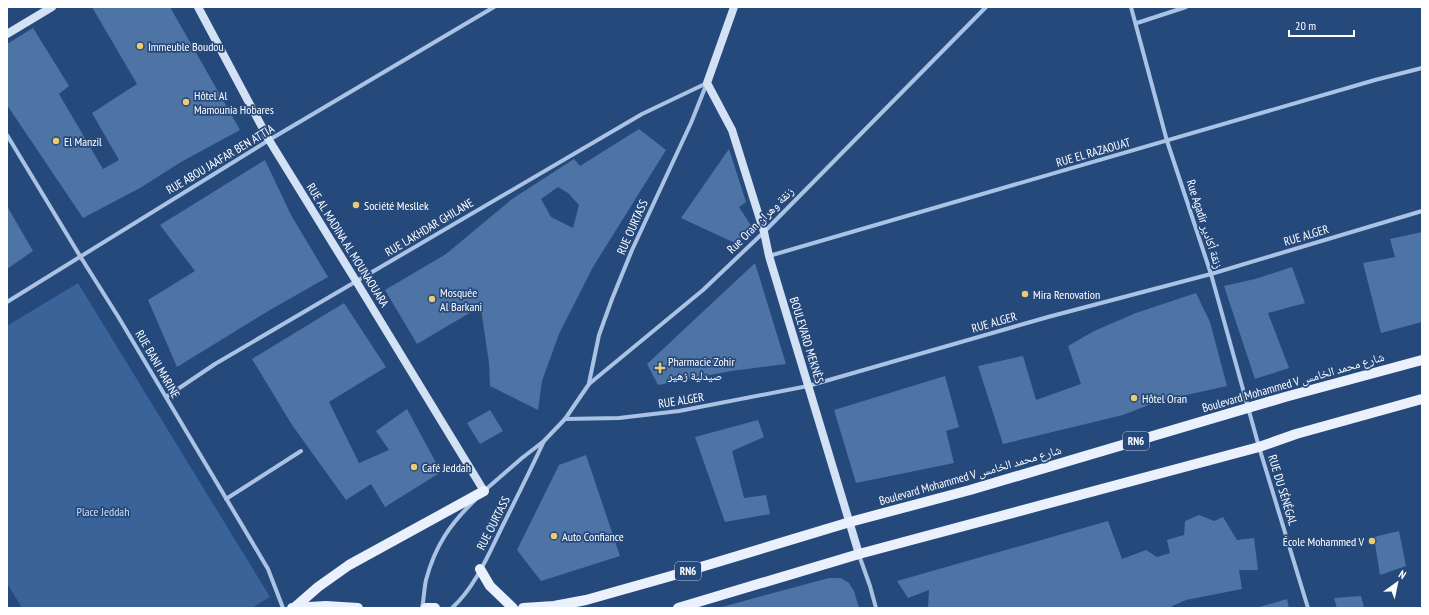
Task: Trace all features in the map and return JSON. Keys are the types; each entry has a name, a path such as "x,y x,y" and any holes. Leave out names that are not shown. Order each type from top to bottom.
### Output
{"main road":[{"name":"Boulevard Mohammed V شارع محمد الخامس","path":"524,608 554,606 586,600 850,522 970,490 1248,408 1422,360"},
{"path":"678,608 859,554 1259,447 1296,434 1422,399"},
{"path":"293,608 318,586 349,565 484,492"},
{"path":"480,569 490,586 513,608"},
{"path":"293,608 326,606 358,608"},
{"path":"426,608 435,608"}],"street":[{"path":"7,34 52,7"},
{"name":"RUE AL MADINA AL MOUNAOUARA","path":"198,7 269,140 484,492"},
{"name":"RUE ABOU JAAFAR BEN ATTIA","path":"7,302 269,140 494,7"},
{"path":"707,83 734,7"},
{"name":"Rue Oran زنقة وهران","path":"544,441 565,419 589,384 703,290 764,232 986,7"},
{"name":"Rue Agadir زنقة أكادير","path":"1131,7 1137,23 1167,141 1211,274 1259,447"},
{"path":"1137,23 1186,7"},
{"name":"RUE EL RAZAOUAT","path":"769,256 1375,80 1422,68"},
{"name":"BOULEVARD MEKNÈS","path":"707,83 732,130 764,232 769,256 876,608"},
{"name":"RUE LAKHDAR GHILANE","path":"166,397 215,364 642,114 707,83"},
{"name":"RUE OURTASS","path":"589,384 599,334 612,298 707,83"},
{"name":"RUE BANI MARINE","path":"7,135 119,318 268,569 283,608"},
{"name":"RUE ALGER","path":"565,419 619,418 679,411 808,386 1048,317 1211,274 1422,211"},
{"path":"422,608 426,581 439,547 449,528 484,492 522,458 544,441"},
{"name":"RUE OURTASS","path":"452,608 468,590 491,551 544,441"},
{"name":"RUE DU SÉNÉGAL","path":"1259,447 1308,608"},
{"path":"226,499 301,451"}],"green space":[{"name":"Place Jeddah","path":"78,283 270,597 252,608 22,608 7,583 7,326"}],"building":[{"path":"92,7 170,7 240,130 181,162 140,188 83,218 7,105 7,44 33,28 69,86 59,94 103,169 119,160 92,113 137,84"},
{"path":"639,129 666,150 593,267 559,334 542,381 538,410 490,386 489,363 481,309 478,308 417,344 385,290 446,254 512,199 574,159 580,166","holes":["558,187 568,193 579,205 573,228 551,217 541,199"]},
{"path":"729,149 746,202 739,207 754,230 737,244 681,218"},
{"path":"265,160 291,215 328,277 270,310 177,367 148,300 195,271 160,225"},
{"path":"7,206 33,251 7,269"},
{"path":"1422,232 1422,322 1381,333 1363,263 1395,257 1390,239"},
{"path":"755,263 786,364 731,371 658,385 647,364"},
{"path":"1292,267 1305,303 1268,313 1289,368 1255,379 1224,286 1255,279"},
{"path":"1196,293 1210,322 1227,386 1159,401 1123,415 1003,444 978,366 1023,356 1036,400 1081,384 1068,346 1094,331 1136,313"},
{"path":"344,303 386,367 329,402 359,463 389,450 376,431 407,409 441,472 385,507 371,484 346,500 292,425 252,359"},
{"path":"945,376 959,427 946,431 954,463 856,483 834,410"},
{"path":"490,410 503,431 480,444 467,423"},
{"path":"758,420 764,437 732,451 744,498 766,495 770,514 725,522 695,437"},
{"path":"586,455 620,556 541,581 517,550 559,465"},
{"path":"1199,515 1214,521 1223,517 1237,540 1254,538 1258,570 1239,570 1242,589 1186,600 1172,606 1172,608 928,608 929,590 908,598 897,581 1108,521 1122,559 1146,550 1157,557 1170,553 1167,540 1184,535 1185,521"},
{"path":"1399,531 1406,566 1380,575 1374,537"},
{"path":"829,578 841,578 849,583 854,591 859,608 718,608"},
{"path":"1361,596 1364,608 1337,608 1334,598"},
{"path":"1287,599 1289,608 1256,608"}],"place":[{"name":"Immeuble Boudou","path":"140,46"},
{"name":"Hôtel Al Mamounia Hobares","path":"186,102"},
{"name":"El Manzil","path":"56,141"},
{"name":"Société Mesllek","path":"356,205"},
{"name":"Mira Renovation","path":"1025,294"},
{"name":"Mosquée Al Barkani","path":"432,299"},
{"name":"Pharmacie Zohir صيدلية زهير","path":"660,368"},
{"name":"Hôtel Oran","path":"1134,398"},
{"name":"Café Jeddah","path":"414,467"},
{"name":"Auto Confiance","path":"554,536"},
{"name":"École Mohammed V","path":"1372,541"}]}
